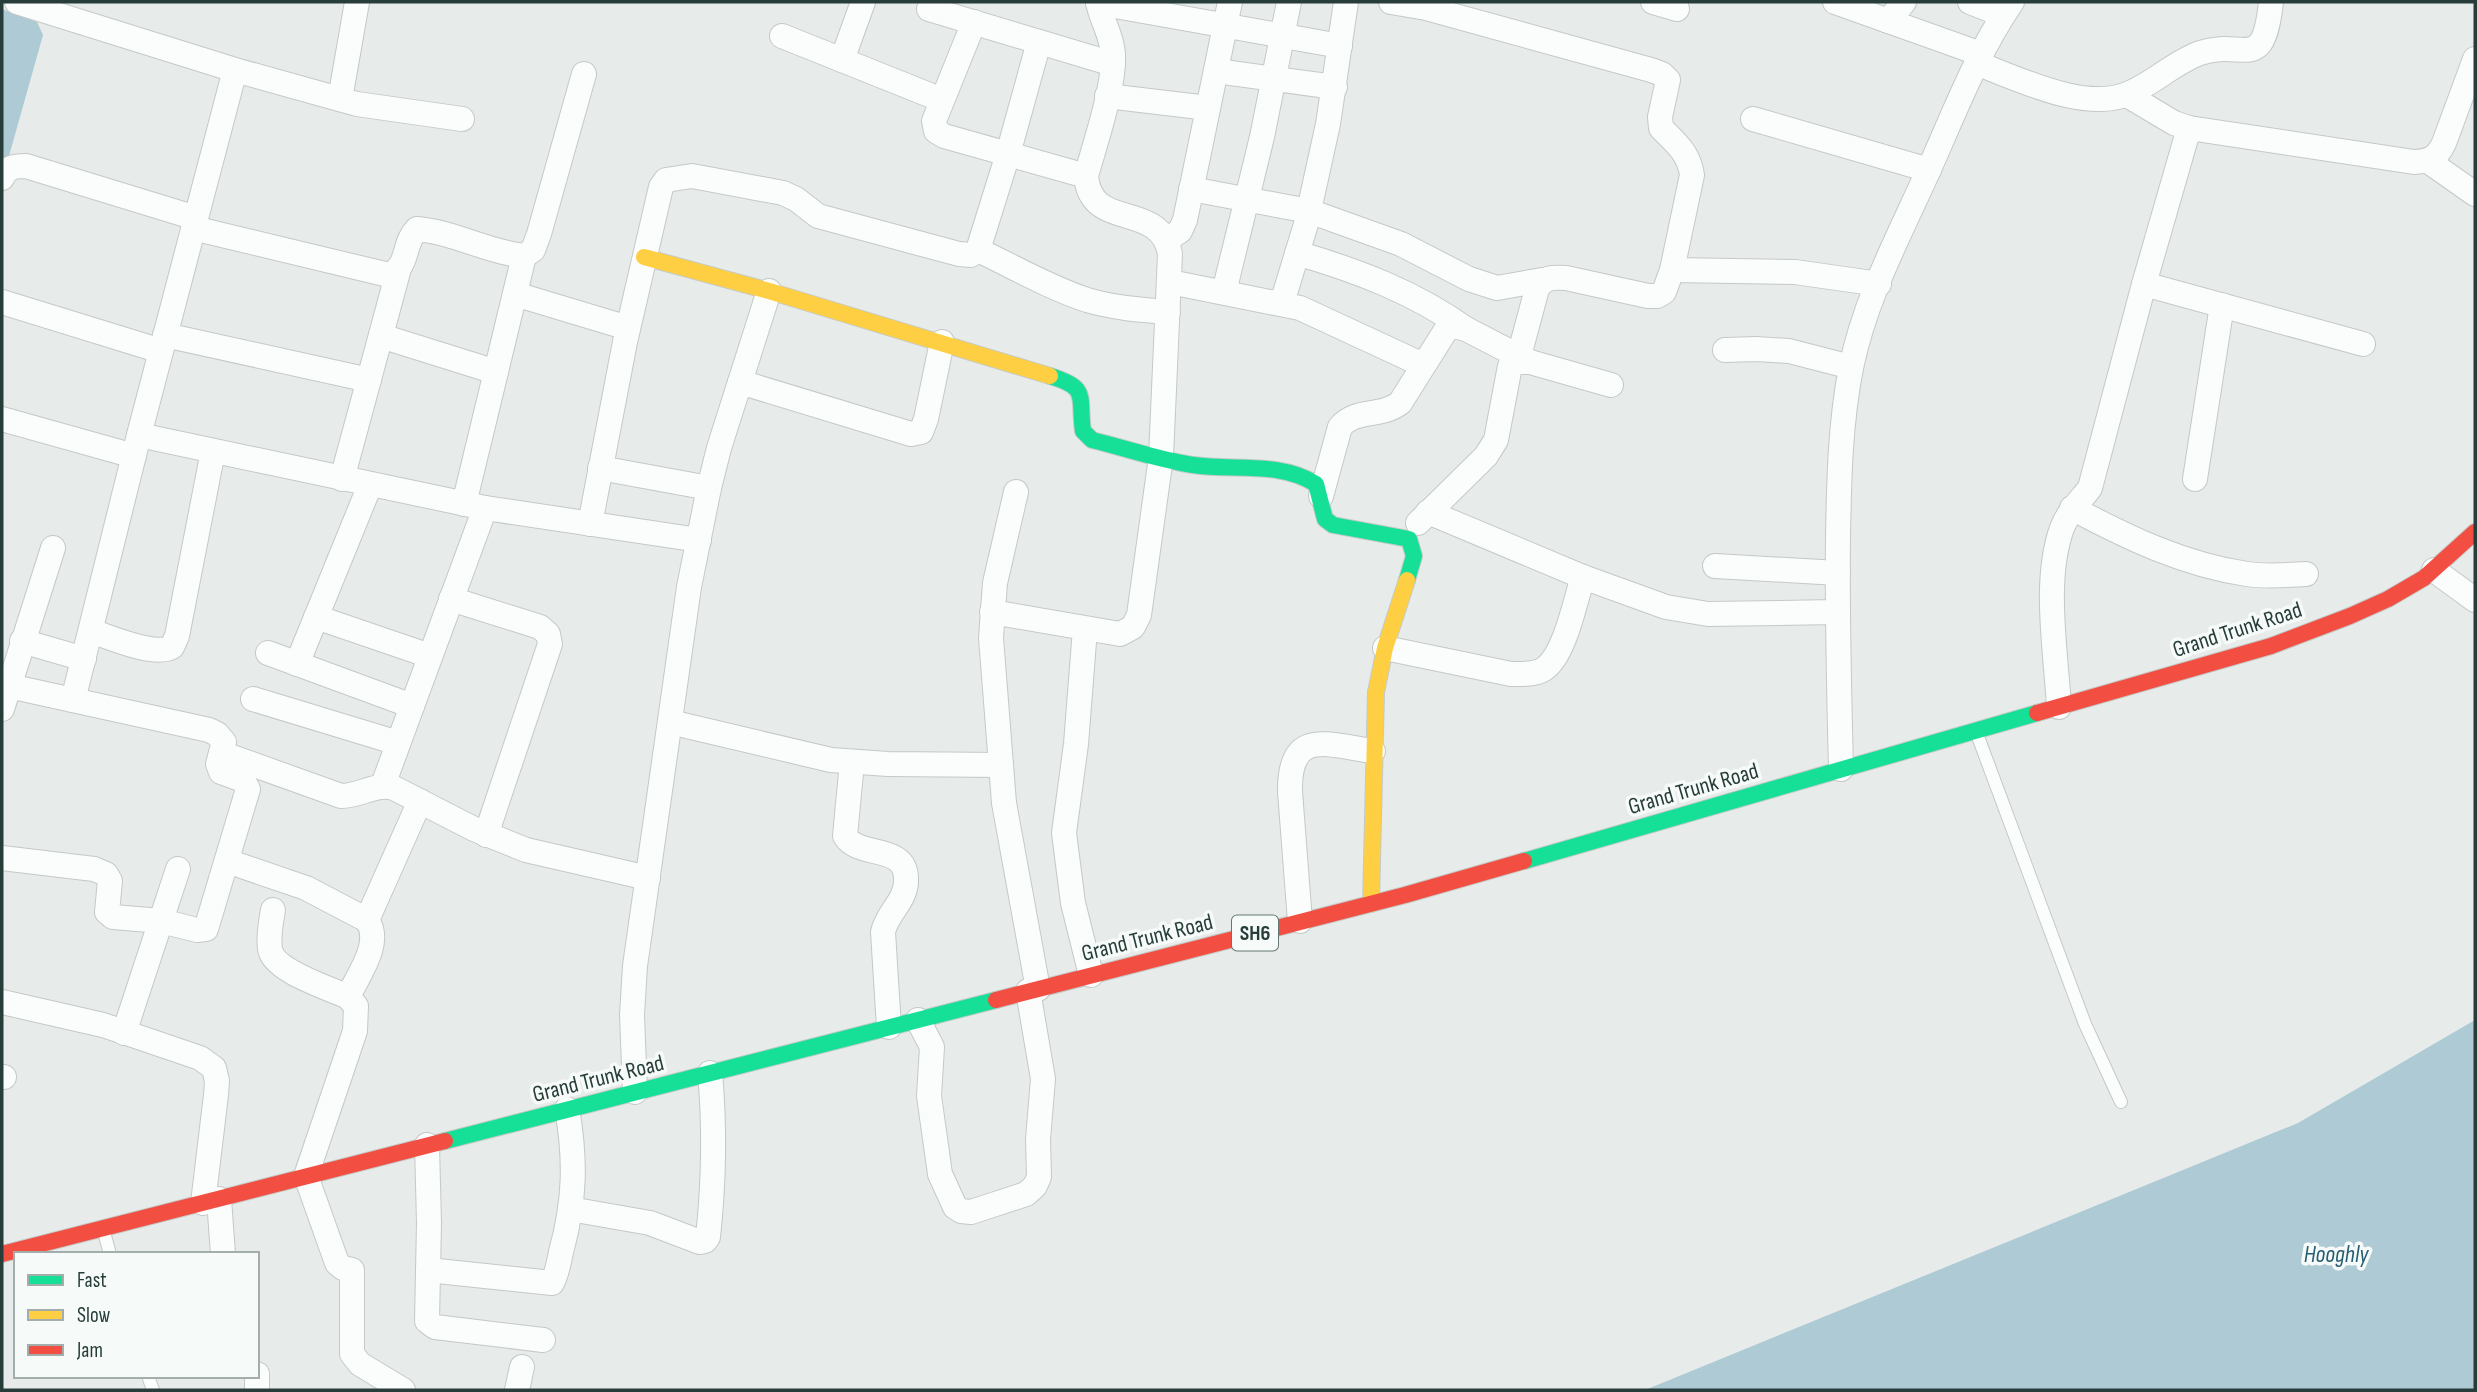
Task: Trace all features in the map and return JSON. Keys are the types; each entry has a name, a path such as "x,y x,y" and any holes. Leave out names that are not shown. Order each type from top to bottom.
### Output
{"main road":[{"path":"645,257 769,291 1070,382 1079,388 1083,431 1092,440 1193,465 1282,470 1303,476 1316,484 1325,519 1333,525 1409,539 1414,556 1385,648 1376,692 1371,904"},
{"name":"Grand Trunk Road","path":"2,1254 1371,904 2272,646 2382,601 2423,579 2475,532"}],"street":[{"path":"17,2 235,70 340,99 386,110 462,119"},
{"path":"340,99 357,2"},
{"path":"842,60 863,2"},
{"path":"1168,239 1180,231 1191,189 1230,2"},
{"path":"1224,292 1275,80 1289,2"},
{"path":"1282,303 1308,211 1335,87 1346,2"},
{"path":"1191,189 1308,211 1401,244 1482,284 1497,288 1552,277 1657,296 1664,292 1672,270 1692,175 1690,161 1683,150 1661,128 1660,117 1668,80 1662,74 1426,5 1391,2"},
{"path":"1653,2 1677,9"},
{"path":"1835,2 2066,94 2087,99 2127,95 2189,57 2206,51 2245,51 2257,48 2265,36 2271,2"},
{"path":"1888,21 1904,2"},
{"path":"1841,769 1837,612 1842,421 1851,368 1863,323 1979,59 2008,8 1970,2"},
{"path":"1098,3 1340,46"},
{"path":"992,612 1119,634 1133,627 1139,615 1161,457 1170,254 1168,239 1158,228 1102,206 1093,199 1087,189 1086,176 1113,64 1112,42 1098,3"},
{"path":"929,9 1113,64"},
{"path":"974,22 934,121 936,131 944,136 1086,176"},
{"path":"782,36 942,100"},
{"path":"590,524 628,328 661,187 666,180 692,176 783,193 796,199 818,216 971,255 978,250 1039,42"},
{"path":"2127,95 2174,123 2189,128 2414,162 2428,161 2438,155 2475,59"},
{"path":"74,700 136,446 235,70"},
{"path":"1216,71 1335,87"},
{"path":"342,479 398,272 405,262 411,235 417,229 432,230 510,255 524,256 533,250 584,74"},
{"path":"1107,96 1208,108"},
{"path":"1753,119 1929,170"},
{"path":"2059,707 2053,580 2062,527 2072,508 2090,488 2189,128"},
{"path":"2428,161 2475,194"},
{"path":"2,178 13,166 26,166 195,223 377,273 389,275 398,272"},
{"path":"978,250 1088,300 1117,307 1168,312"},
{"path":"1297,253 1392,285 1440,311 1466,329 1524,359 1611,385"},
{"path":"383,785 451,599 474,506 496,372 524,256"},
{"path":"1672,270 1795,272 1879,284"},
{"path":"1524,359 1537,289 1542,280"},
{"path":"1170,282 1282,303 1323,317 1423,365"},
{"path":"2144,284 2363,344"},
{"path":"635,1092 632,990 689,587 709,488 769,291"},
{"path":"515,294 628,328"},
{"path":"2,302 163,343 369,380"},
{"path":"2195,478 2222,305"},
{"path":"1321,496 1340,427 1347,418 1391,409 1400,403 1447,330 1454,327 1466,329"},
{"path":"380,337 496,372"},
{"path":"740,382 911,434 920,432 926,419 942,342"},
{"path":"1725,350 1789,351 1851,368"},
{"path":"1409,539 1419,521 1486,456 1496,440 1510,366 1524,359"},
{"path":"2,419 136,446 213,451 474,506 699,540"},
{"path":"90,631 151,649 164,651 172,648 177,636 213,451"},
{"path":"600,468 709,488"},
{"path":"297,664 370,485"},
{"path":"918,1020 932,1047 929,1096 940,1174 955,1207 971,1212 1026,1194 1035,1186 1039,1177 1038,1139 1042,1079 1033,990 1001,765 990,638 995,583 1016,492"},
{"path":"2072,508 2129,539 2181,558 2248,575 2306,574"},
{"path":"1428,512 1583,577 1640,599 1688,613 1837,612"},
{"path":"2,858 94,869 106,874 110,881 107,912 123,918 161,921 197,930 206,929 248,789 243,780 221,772 218,764 224,742 209,730 74,700 5,697 53,548"},
{"path":"1715,566 1838,573"},
{"path":"2434,570 2475,600"},
{"path":"1385,648 1511,674 1542,670 1554,660 1561,645 1583,577"},
{"path":"451,599 540,627 548,634 550,644 486,835"},
{"path":"316,617 430,656"},
{"path":"1085,629 1074,769 1064,833 1073,903 1091,975"},
{"path":"22,641 84,659"},
{"path":"268,653 412,706"},
{"path":"253,699 398,743"},
{"path":"670,722 804,755 852,762 936,766 1001,765"},
{"path":"1300,921 1290,792 1290,772 1294,759 1301,749 1315,744 1373,751"},
{"path":"221,753 341,796 354,796 383,785 394,788 486,835 526,850 648,878"},
{"path":"852,762 845,835 850,843 861,848 893,855 903,865 907,876 901,900 885,921 883,933 889,1027"},
{"path":"368,920 420,801"},
{"path":"228,861 306,888 368,920 374,939 348,997"},
{"path":"124,1032 178,869"},
{"path":"273,910 270,950 275,961 284,968 348,997 356,1006 355,1031 306,1176 337,1263 352,1270 352,1354 360,1364 403,1390"},
{"path":"2,1002 124,1032 200,1058 214,1068 217,1081 211,1201 223,1252"},
{"path":"570,1209 650,1223 700,1242 705,1241 708,1237 713,1189 715,1136 710,1073"},
{"path":"428,1270 549,1285 554,1279 570,1209 574,1164 567,1109"},
{"path":"427,1145 427,1318 430,1325 543,1340"}],"lane":[{"path":"1975,731 2085,1024 2121,1102"},
{"path":"103,1228 109,1252"}],"water":[{"path":"2,9 37,22 43,35 7,163 2,165"},
{"name":"Hooghly","path":"2475,1020 2475,1390 1645,1390 2298,1123"}],"traffic: fast":[{"path":"1050,376 1077,389 1081,401 1083,431 1092,440 1193,465 1272,469 1302,477 1316,484 1325,519 1333,525 1409,539 1414,556 1407,580"},
{"path":"1524,861 2037,713"},
{"path":"445,1141 996,1000"}],"traffic: slow":[{"path":"644,257 769,291 1050,376"},
{"path":"1371,904 1376,692 1385,648 1407,580"}],"traffic: jam":[{"path":"2037,713 2271,646 2350,616 2388,599 2424,578 2475,532"},
{"path":"996,1000 1405,895 1524,861"},
{"path":"2,1254 445,1141"}]}
